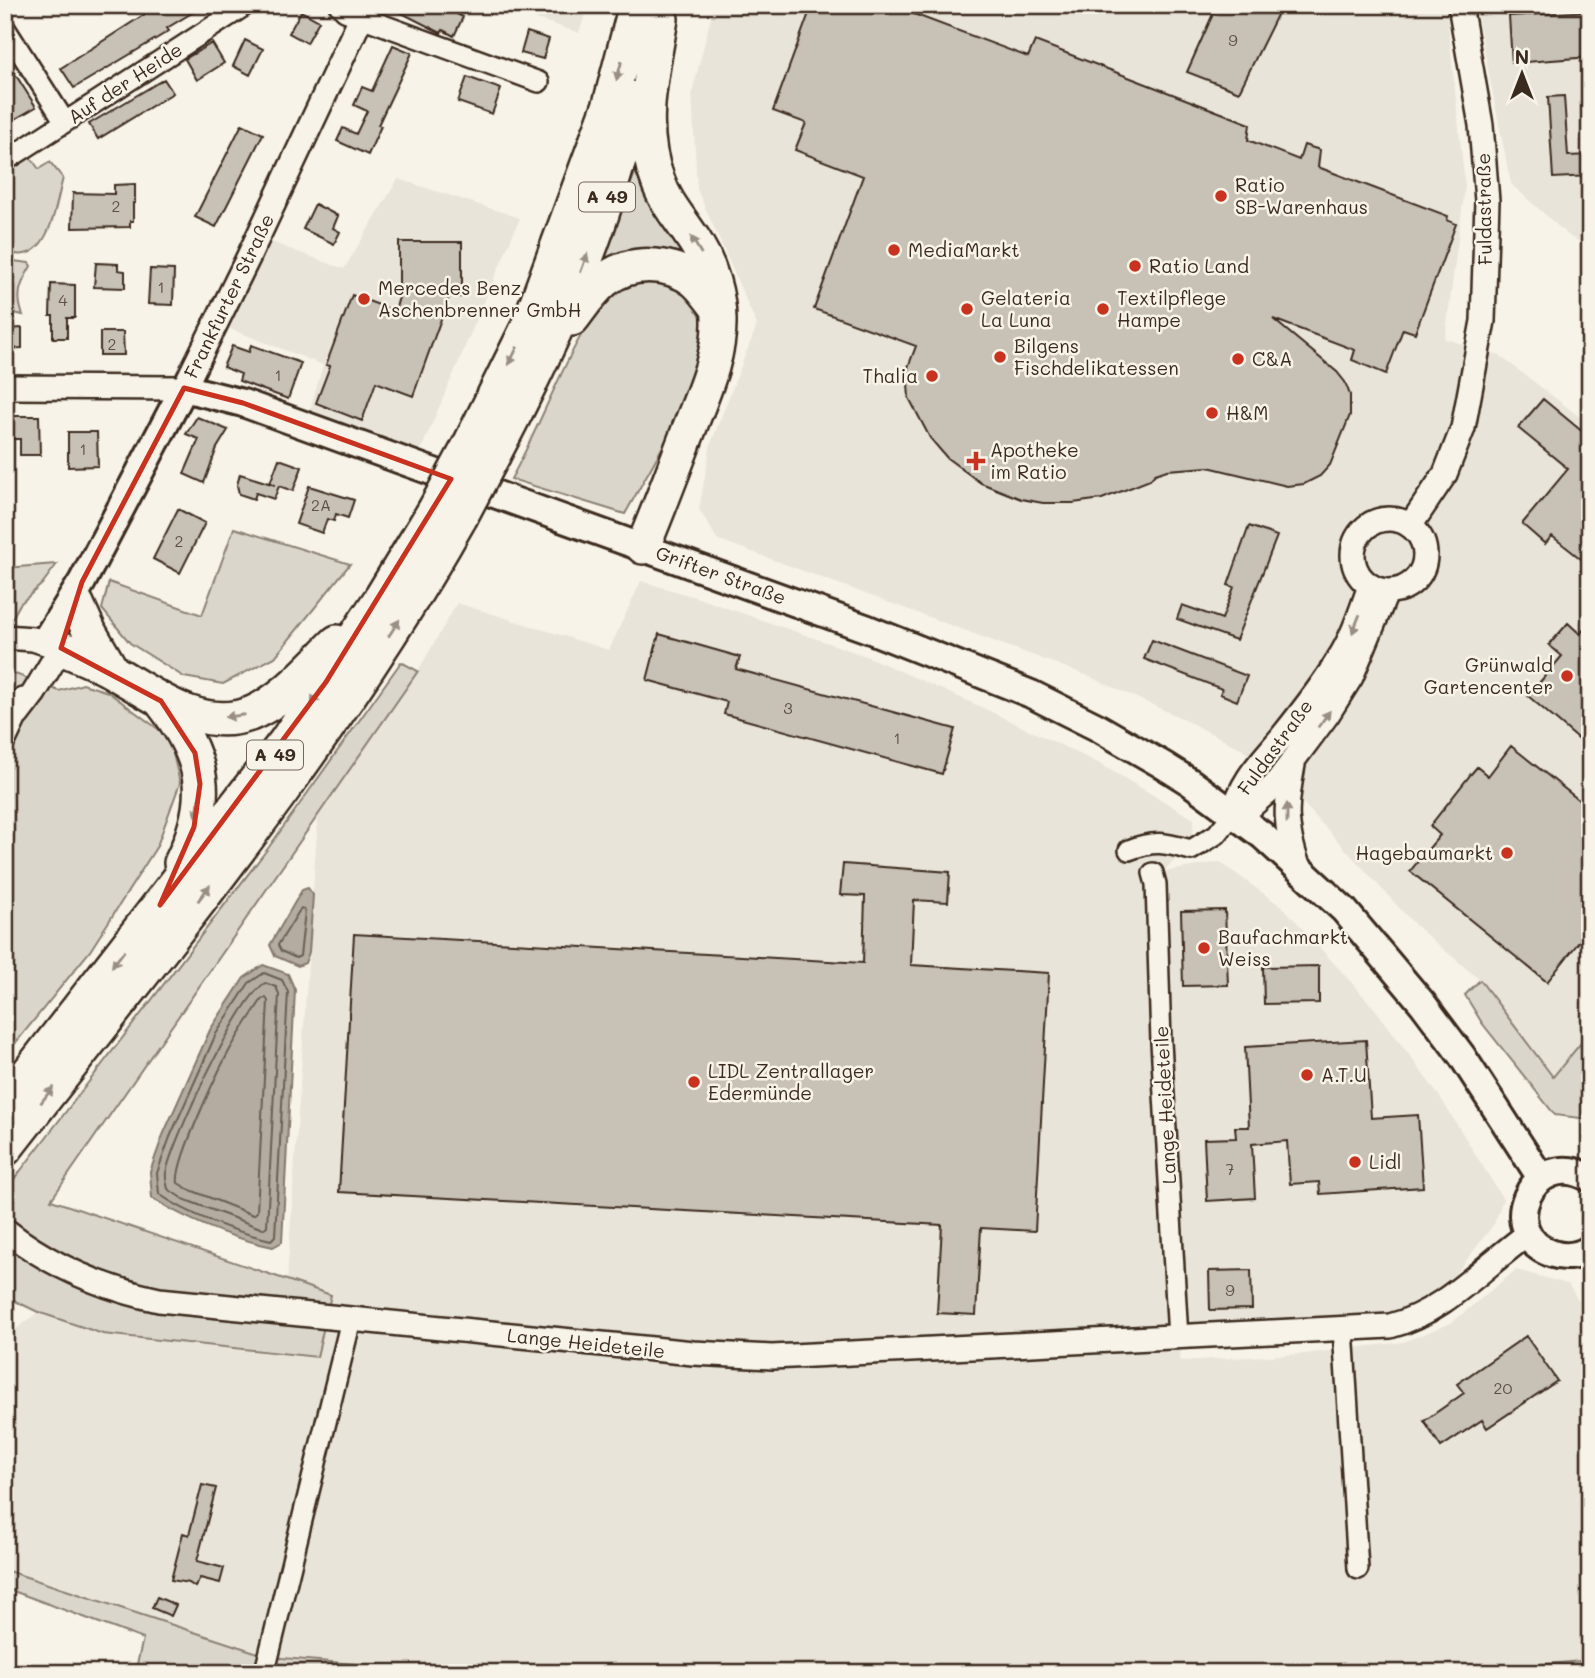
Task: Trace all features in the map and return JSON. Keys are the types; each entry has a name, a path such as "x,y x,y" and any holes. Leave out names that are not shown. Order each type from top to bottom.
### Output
{"highway":[{"path":"643,547 706,385 719,334 718,309 709,271 697,245 658,182 647,144 654,10"},
{"name":"A 49","path":"481,450 538,371 582,269 611,186 654,10"},
{"name":"A 49","path":"5,1103 286,741 381,598 447,514 481,450 610,104 654,10"},
{"path":"538,371 592,294 604,281 624,269 647,265 674,269 695,281 718,309"},
{"name":"A 49","path":"5,1149 163,947 308,754 427,578 447,514"},
{"path":"80,593 90,633 112,671"},
{"path":"53,644 112,671 161,701 208,718 233,717 250,714 283,693 381,598"},
{"path":"160,905 186,852 194,827 200,784 199,768 189,741 161,701"}],"main road":[{"name":"Grifter Straße","path":"184,388 243,403 868,629 1031,694 1097,727 1163,765 1233,814 1298,866 1344,910 1423,1004 1462,1056 1541,1178"},
{"name":"Frankfurter Straße","path":"53,644 184,388"},
{"path":"1588,1253 1558,1256 1541,1248 1528,1234 1523,1217 1525,1199 1541,1178 1550,1173 1569,1170 1590,1178"}],"street":[{"name":"Auf der Heide","path":"5,161 246,5"},
{"path":"339,5 345,11 364,11 539,82"},
{"name":"Fuldastraße","path":"1410,526 1445,474 1463,428 1483,321 1487,217 1483,151 1476,93 1460,5"},
{"name":"Frankfurter Straße","path":"184,388 364,11"},
{"path":"5,28 65,122"},
{"path":"5,387 184,388"},
{"path":"1390,519 1410,526 1423,542 1425,562 1415,580 1398,590 1379,588 1363,580 1354,562 1356,542 1361,533 1379,521 1390,519"},
{"name":"Fuldastraße","path":"1233,814 1249,808 1274,786 1327,715 1351,677 1379,588"},
{"name":"Fuldastraße","path":"1233,814 1245,782 1298,716 1338,660 1379,588"},
{"path":"5,637 53,644 34,693 5,738"},
{"path":"1294,758 1287,798 1286,824 1298,866"},
{"path":"1129,850 1147,843 1162,843 1191,850 1214,836 1233,814"},
{"name":"Lange Heideteile","path":"1153,873 1156,884 1161,1042 1178,1338"},
{"name":"Lange Heideteile","path":"5,1230 62,1267 110,1287 134,1295 184,1304 693,1353 772,1357 1390,1326 1423,1315 1437,1307 1528,1234"},
{"path":"267,1667 351,1320"},
{"path":"1343,1329 1358,1569"}],"highlighted area":[{"path":"184,388 243,403 451,479 326,682 160,905 194,827 200,784 195,753 161,701 61,648 82,582"}],"shaded area":[{"path":"536,5 588,5 579,33 531,17"},
{"path":"714,5 1446,5 1465,186 1445,339 1499,355 1590,425 1590,1032 1553,1077 1480,980 1416,926 1301,801 1242,749 1086,675 717,539 699,509 711,443 757,325 697,189 692,93"},
{"path":"1475,5 1590,5 1590,246 1570,237 1511,184"},
{"path":"642,156 703,270 597,279 630,186"},
{"path":"30,157 39,169 50,162 63,178 48,232 32,252 20,254 5,251 5,173"},
{"name":"Mercedes Benz Aschenbrenner GmbH","path":"398,179 520,218 420,452 309,413 323,365 228,328 271,242 344,269"},
{"path":"5,260 29,263 31,266 20,289 19,301 23,315 5,311"},
{"path":"673,279 695,298 703,320 700,353 690,398 625,514 511,479 570,356 597,308 613,286"},
{"path":"234,528 350,564 275,657 223,684 184,677 130,643 102,609 109,582 202,615"},
{"path":"57,564 42,584 20,604 5,631 5,568"},
{"path":"641,581 866,656 1100,764 1194,819 1192,843 1163,872 1220,862 1285,909 1376,1010 1440,1097 1503,1199 1494,1224 1455,1275 1406,1313 1345,1322 1182,1330 1180,1361 1304,1354 1403,1342 1451,1323 1516,1270 1568,1284 1590,1319 1590,1660 1451,1673 466,1673 261,1654 5,1570 5,1338 38,1312 103,1334 317,1357 330,1295 287,1280 318,815 418,671 457,603 609,650"},
{"path":"401,662 418,671 51,1200 331,1295 317,1357 103,1334 38,1312 5,1296 5,1191 269,847"},
{"path":"5,670 59,691 83,684 108,692 169,737 180,783 157,846 90,951 5,1056"},
{"path":"1480,980 1553,1077 1590,1032 1590,1107 1580,1118 1555,1115 1482,1023 1465,995"},
{"path":"5,1570 261,1654 466,1673 135,1673 143,1639 5,1588"},
{"path":"1590,1660 1590,1673 1451,1673"}],"water":[{"path":"308,888 313,895 309,952 305,963 298,966 275,956 270,945 302,890"},
{"path":"263,965 288,974 295,990 282,1242 273,1247 211,1228 152,1198 150,1172 163,1135 210,1030 244,978"}],"building":[{"path":"159,5 205,5 167,28 169,31 74,88 61,68"},
{"path":"386,5 439,5 463,17 454,36 443,30 441,33"},
{"name":"Ratio Land","path":"812,5 890,5 1028,57 1035,41 1250,124 1248,140 1299,160 1304,145 1320,150 1318,167 1448,216 1447,220 1456,224 1415,333 1403,329 1386,374 1352,360 1355,350 1273,319 1337,372 1345,382 1350,395 1350,415 1330,465 1320,476 1304,484 1287,486 1208,467 1167,470 1155,474 1150,480 1102,499 1043,503 1021,499 981,483 947,458 930,438 909,398 907,370 916,346 814,309 863,176 795,150 806,123 773,111"},
{"path":"1217,5 1282,5 1239,92 1187,72"},
{"path":"301,11 319,21 307,43 289,33"},
{"path":"1590,11 1590,57 1512,63 1509,16"},
{"path":"527,32 549,39 543,59 521,53"},
{"path":"245,40 263,49 250,75 233,66"},
{"path":"212,43 224,63 197,80 185,59"},
{"path":"393,45 412,53 378,125 381,126 368,155 337,141 343,128 356,134 367,111 354,105 362,87 372,91"},
{"path":"5,58 36,107 5,125"},
{"path":"467,77 501,89 492,114 458,102"},
{"path":"164,79 173,93 98,139 89,124"},
{"path":"1564,96 1568,156 1590,155 1590,176 1553,178 1548,97"},
{"path":"242,124 263,134 216,227 195,217"},
{"path":"135,184 133,221 130,221 130,227 72,228 73,193 114,194 114,185"},
{"path":"315,204 338,216 333,228 340,232 334,244 303,229"},
{"path":"399,242 462,242 462,297 449,297 413,396 376,382 362,421 316,403 330,366 326,365 352,295 395,311 399,297"},
{"path":"96,263 118,264 118,270 125,271 125,288 94,287"},
{"path":"150,269 174,270 173,305 148,304"},
{"path":"51,284 75,285 75,318 67,318 67,338 53,338 53,316 50,316"},
{"path":"22,328 22,348 5,349 5,329"},
{"path":"100,332 123,332 124,355 100,355"},
{"path":"251,345 301,363 288,399 239,381 241,374 223,367 232,346 249,352"},
{"path":"1543,399 1590,438 1590,566 1552,536 1545,544 1522,524 1568,469 1518,428"},
{"path":"12,416 39,416 40,455 20,455 20,439 12,439"},
{"path":"197,417 228,430 217,448 204,483 184,474 199,439 186,434"},
{"path":"68,432 97,432 98,466 68,467"},
{"path":"279,459 302,467 293,491 279,486 274,499 256,493 254,499 239,494 237,485 240,474 275,485 270,483"},
{"path":"309,486 354,500 348,518 336,514 334,521 327,519 322,533 296,524"},
{"path":"178,509 205,523 180,573 153,559"},
{"path":"1249,526 1277,536 1236,640 1177,619 1182,605 1222,619 1234,587 1228,585"},
{"name":"Grünwald Gartencenter","path":"1590,622 1590,749 1528,696 1562,656 1549,645 1568,623 1580,634"},
{"path":"659,634 740,657 736,669 955,729 942,774 724,714 727,702 647,680"},
{"path":"1152,640 1247,676 1237,701 1220,694 1222,689 1144,659"},
{"name":"Hagebaumarkt","path":"1511,746 1590,809 1590,928 1547,982 1410,871 1440,835 1430,826 1471,774 1477,767 1488,776"},
{"name":"LIDL Zentrallager Edermünde","path":"843,864 950,872 948,902 914,900 911,965 1049,973 1035,1231 981,1228 976,1315 937,1313 942,1225 339,1192 354,934 863,963 865,896 840,895"},
{"name":"Baufachmarkt Weiss","path":"1225,910 1228,985 1183,986 1181,911"},
{"path":"1319,966 1319,1003 1264,1004 1263,967"},
{"path":"1366,1040 1371,1118 1418,1115 1423,1187 1320,1194 1319,1182 1290,1184 1287,1141 1252,1144 1255,1198 1207,1201 1204,1139 1236,1138 1235,1127 1249,1127 1245,1047"},
{"path":"1251,1270 1252,1309 1210,1310 1209,1271"},
{"path":"1526,1336 1557,1381 1487,1428 1482,1420 1441,1447 1424,1421 1464,1393 1457,1384"},
{"path":"202,1485 216,1488 197,1561 224,1568 220,1583 200,1578 195,1587 189,1583 171,1580 183,1533 189,1535"},
{"path":"157,1597 176,1605 171,1616 152,1608"}],"place":[{"name":"Ratio SB-Warenhaus","path":"1221,196"},
{"name":"MediaMarkt","path":"894,250"},
{"name":"Ratio Land","path":"1135,266"},
{"name":"Mercedes Benz Aschenbrenner GmbH","path":"364,299"},
{"name":"Gelateria La Luna","path":"967,309"},
{"name":"Textilpflege Hampe","path":"1103,309"},
{"name":"Bilgens Fischdelikatessen","path":"1000,357"},
{"name":"C&A","path":"1238,359"},
{"name":"Thalia","path":"932,376"},
{"name":"H&M","path":"1212,413"},
{"name":"Apotheke im Ratio","path":"976,461"},
{"name":"Grünwald Gartencenter","path":"1567,676"},
{"name":"Hagebaumarkt","path":"1507,853"},
{"name":"Baufachmarkt Weiss","path":"1204,948"},
{"name":"A.T.U","path":"1307,1075"},
{"name":"LIDL Zentrallager Edermünde","path":"694,1082"},
{"name":"Lidl","path":"1355,1162"}]}
